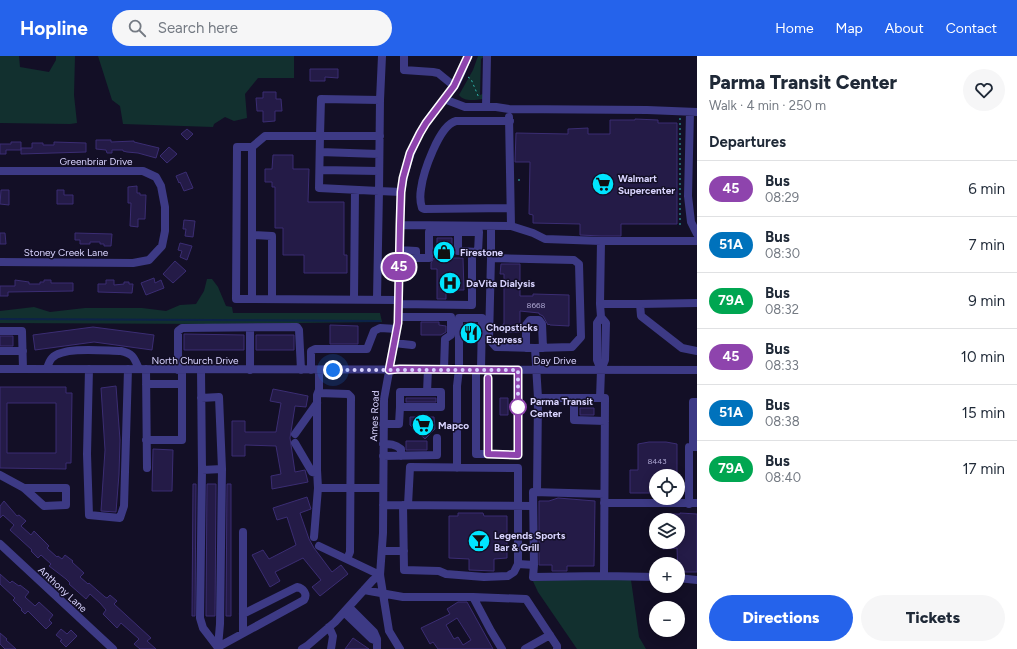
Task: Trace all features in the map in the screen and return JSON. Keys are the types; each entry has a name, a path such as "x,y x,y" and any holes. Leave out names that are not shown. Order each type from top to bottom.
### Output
{"street":[{"path":"377,299 382,56"},
{"path":"404,56 404,70 438,73 454,86"},
{"name":"Ames Road","path":"400,649 389,631 380,575 383,505 384,394 397,329 401,192 410,153 426,123 454,86 468,56"},
{"path":"486,107 487,56"},
{"path":"380,100 321,99 320,188 401,192"},
{"path":"444,99 456,105 465,107 693,112 692,222 697,234"},
{"path":"509,109 511,226"},
{"path":"510,121 456,121 449,124 442,134 426,170 421,190 421,204 422,208 424,209 510,208"},
{"path":"380,136 265,136 252,148 237,147 236,299 377,299 398,302 472,305 472,252"},
{"path":"252,148 252,299"},
{"path":"320,152 379,154"},
{"path":"320,170 379,171"},
{"name":"Greenbriar Drive","path":"0,171 143,171 156,177 161,186 165,207 165,231 162,246 149,260 133,263"},
{"path":"354,299 355,190"},
{"path":"400,225 511,226 545,239 602,241 697,241"},
{"path":"491,258 574,260 579,264 580,337 572,347 496,347 489,339 491,258 492,226"},
{"path":"399,250 416,251 416,258 429,258 428,232 458,232 479,232 478,252 458,251 458,232"},
{"path":"252,235 272,236 272,299"},
{"path":"600,398 601,370 606,360 606,323 601,317 600,304 602,241"},
{"name":"Stoney Creek Lane","path":"0,262 133,263"},
{"path":"600,304 697,303"},
{"path":"640,304 641,316 682,348 697,351"},
{"path":"398,317 451,317 451,335 445,339 444,369"},
{"path":"457,468 456,386 459,369 459,318 482,318 482,369 488,454"},
{"path":"526,348 526,325 530,320 538,320 542,324 536,370 538,398 537,492"},
{"path":"146,440 182,440 182,384 178,331 182,328 297,327 299,330 301,370"},
{"path":"250,328 250,370"},
{"path":"314,537 318,488 318,393 311,351 315,349 368,349 374,331 380,328 397,329"},
{"path":"0,331 22,331 23,369"},
{"path":"394,343 412,345"},
{"path":"0,351 23,351"},
{"path":"47,369 52,358 60,353 68,351 129,352 143,369 146,384 147,468"},
{"name":"North Church Drive","path":"0,369 389,370"},
{"path":"89,369 87,454 89,515 120,518 124,506 128,369"},
{"path":"427,392 428,369"},
{"path":"482,369 476,454 518,455 518,370"},
{"path":"201,370 202,470 200,618 203,628 219,648"},
{"name":"Day Drive","path":"389,370 697,370"},
{"path":"146,384 182,384"},
{"path":"383,424 399,424 400,392 441,392 441,407 400,407"},
{"path":"318,393 348,394 351,397 350,552 348,559"},
{"path":"201,398 219,397 222,469 219,648"},
{"path":"538,398 605,398 604,576"},
{"path":"574,398 574,420 605,421"},
{"path":"295,434 317,402"},
{"path":"604,503 693,503 689,447 695,447 693,402 697,402"},
{"path":"383,456 437,455 437,438"},
{"path":"295,443 312,472 317,473"},
{"path":"383,444 394,444 401,449 401,456"},
{"path":"410,467 518,468 518,564 514,572 508,576 477,576 446,574 439,571 404,570 406,505 410,467"},
{"path":"202,470 222,469"},
{"path":"0,475 24,488 44,506 66,505 66,488 24,488"},
{"path":"318,488 383,488"},
{"path":"604,494 533,492 533,577 649,577"},
{"path":"383,505 533,506"},
{"path":"243,532 243,633"},
{"name":"Anthony Lane","path":"0,544 113,649"},
{"path":"302,649 329,627 373,580 380,575 319,546"},
{"path":"382,550 404,550"},
{"path":"518,564 534,565"},
{"path":"685,579 697,580"},
{"path":"219,648 243,633 304,600 306,595 304,590 297,587 243,614"},
{"path":"364,590 383,592 403,597 526,599 557,646 557,649"},
{"path":"473,597 502,649"},
{"path":"346,609 374,632 377,645"},
{"path":"329,627 333,636 331,649"},
{"path":"525,649 550,635"}],"path":[{"path":"467,77 471,79 478,98 484,98"},
{"path":"680,118 680,228"}],"green space":[{"path":"0,56 19,56 20,67 49,72 56,60 56,56 75,56 74,95 77,123 0,123"},
{"path":"98,56 294,56 294,78 258,78 245,94 247,118 234,121 225,117 214,124 213,127 123,124 120,106 112,100"},
{"path":"478,56 485,56 481,59 480,95 485,93 483,99 467,100 459,95 473,70"},
{"path":"207,279 212,279 218,287 226,306 232,307 233,313 380,313 382,322 213,324 0,323 0,311 34,307 50,312 85,308 142,308 166,311 180,305 196,304 204,291"},
{"path":"532,579 631,580 639,637 646,649 577,649 538,592"}],"building":[{"path":"310,69 338,69 338,78 325,77 325,81 310,81"},
{"path":"263,92 276,92 276,99 281,99 282,111 275,111 275,121 263,122 263,111 257,111 256,98 263,98"},
{"name":"Walmart Supercenter","path":"610,120 658,120 658,123 677,123 677,224 621,224 621,236 601,236 580,235 580,224 533,223 533,215 529,214 530,162 515,162 516,133 568,134 568,129 588,128 588,134 610,134"},
{"path":"187,129 193,134 187,140 181,134"},
{"path":"96,140 111,140 111,142 134,141 159,148 156,158 123,150 112,150 112,153 107,153 106,150 96,149"},
{"path":"11,142 21,142 21,150 6,150 6,154 0,154 0,144 11,144"},
{"path":"54,142 86,143 86,152 21,154 21,148 32,148 32,143 54,145"},
{"path":"169,147 177,154 167,163 160,156"},
{"path":"273,155 293,155 293,169 309,169 308,202 344,202 344,255 347,255 347,273 304,273 304,255 283,255 283,228 275,228 275,187 272,187 272,182 265,182 265,169 272,169"},
{"path":"186,172 193,188 184,191 176,176"},
{"path":"137,186 137,193 140,193 140,195 146,195 145,219 138,219 138,227 130,226 131,203 128,203 128,187"},
{"path":"1,190 9,190 9,205 0,204"},
{"path":"57,190 64,190 64,195 73,195 73,204 57,204"},
{"path":"184,220 195,221 193,237 185,236 186,229 183,229"},
{"path":"0,233 5,233 6,244 0,244"},
{"path":"75,233 112,234 111,246 104,246 104,244 100,244 100,242 80,244 80,240 75,240"},
{"path":"437,238 452,238 452,258 463,258 464,290 446,290 446,299 437,299 437,269 431,269 431,263 434,258 437,258"},
{"path":"180,243 192,246 187,260 180,257 182,251 178,250"},
{"path":"175,261 186,271 173,283 163,274"},
{"path":"501,264 520,264 520,296 533,296 533,294 569,295 569,326 548,325 543,316 539,313 520,311 520,332 502,332 504,324 504,274 500,274"},
{"path":"154,278 155,283 161,280 164,288 146,295 141,283"},
{"path":"15,280 29,282 29,284 40,284 40,282 44,282 44,280 51,280 51,283 73,283 73,291 8,292 8,296 0,296 0,286 15,286"},
{"path":"106,280 114,280 114,285 124,284 124,282 133,284 132,293 98,292 98,284 106,284"},
{"path":"421,322 439,322 439,325 446,326 446,332 441,335 421,335"},
{"path":"464,324 476,324 476,340 464,340"},
{"path":"330,325 358,326 358,344 330,344"},
{"path":"93,327 154,335 152,350 94,342 35,350 33,335"},
{"path":"184,334 244,335 244,350 184,350"},
{"path":"256,335 294,335 294,350 256,350"},
{"path":"0,336 13,336 13,346 0,346"},
{"path":"116,386 120,440 116,512 101,511 105,450 101,388"},
{"path":"0,387 66,387 66,393 72,393 71,463 66,463 66,469 0,468","holes":["7,403 56,403 56,453 7,453"]},
{"path":"273,389 308,396 306,407 295,406 290,438 295,472 305,470 308,482 272,489 271,476 281,474 276,446 245,445 245,456 232,456 232,421 245,421 245,432 276,432 281,403 270,401"},
{"path":"406,398 436,398 436,402 406,402"},
{"path":"500,398 508,398 508,415 500,415"},
{"path":"580,408 594,408 594,415 580,415"},
{"path":"410,417 434,417 435,429 425,439 410,425"},
{"path":"406,441 427,441 427,450 406,450"},
{"path":"649,442 666,442 677,444 677,469 649,469 649,493 630,493 630,470 638,470 638,444"},
{"path":"153,449 173,450 172,491 152,491"},
{"path":"193,484 196,484 195,616 192,616"},
{"path":"207,484 216,484 215,616 206,616"},
{"path":"227,484 231,484 231,616 226,616"},
{"path":"307,497 311,509 300,513 309,539 332,572 341,565 348,574 320,596 312,587 321,580 303,558 275,572 280,581 270,587 252,555 263,550 269,559 296,545 287,517 277,520 273,508"},
{"path":"558,498 595,501 594,566 567,566 567,571 552,571 552,565 539,565 539,501 549,501"},
{"path":"4,501 17,516 19,515 26,521 21,526 31,535 34,531 49,546 47,548 57,557 58,556 62,559 65,555 73,561 72,562 84,573 80,577 88,584 89,583 105,597 107,598 110,595 117,601 114,604 151,638 147,641 156,649 140,649 134,644 139,639 121,623 117,628 103,614 106,610 90,594 86,599 69,584 70,583 66,579 49,566 51,564 41,555 38,558 31,551 32,550 10,530 14,525 3,515 0,518 0,506"},
{"path":"458,513 483,513 484,516 507,516 507,558 494,559 494,571 469,570 469,559 449,558 449,516 458,516"},
{"path":"685,513 697,514 697,572 685,572 685,557 677,557 677,549 685,549"},
{"path":"0,574 10,583 12,581 29,592 25,597 35,606 39,602 53,615 49,620 52,623 46,629 28,611 25,614 21,610 22,609 13,600 15,598 0,584"},
{"path":"458,602 467,602 493,649 438,649 433,642 430,644 421,628 450,614 447,609","holes":["457,618 471,640 463,645 458,637 454,639 446,625"]},
{"path":"61,629 67,634 71,630 77,636 66,647 60,641 62,640 56,635"},
{"path":"0,633 16,649 5,649 0,644"},
{"path":"353,638 369,649 345,649"}],"waterway":[{"path":"0,319 380,321"}],"bus line":[{"name":"45","path":"468,56 454,86 420,133 410,153 403,178 401,192 398,323 389,370 518,370 518,455 488,454 488,378"}],"place":[{"name":"Walmart Supercenter","path":"603,184"},
{"name":"Firestone","path":"444,252"},
{"name":"DaVita Dialysis","path":"450,283"},
{"name":"Chopsticks Express","path":"471,333"},
{"name":"Parma Transit Center","path":"518,407"},
{"name":"Mapco","path":"423,425"},
{"name":"Legends Sports Bar & Grill","path":"479,541"}],"route":[{"path":"333,370 518,370 518,414 518,407"}]}
